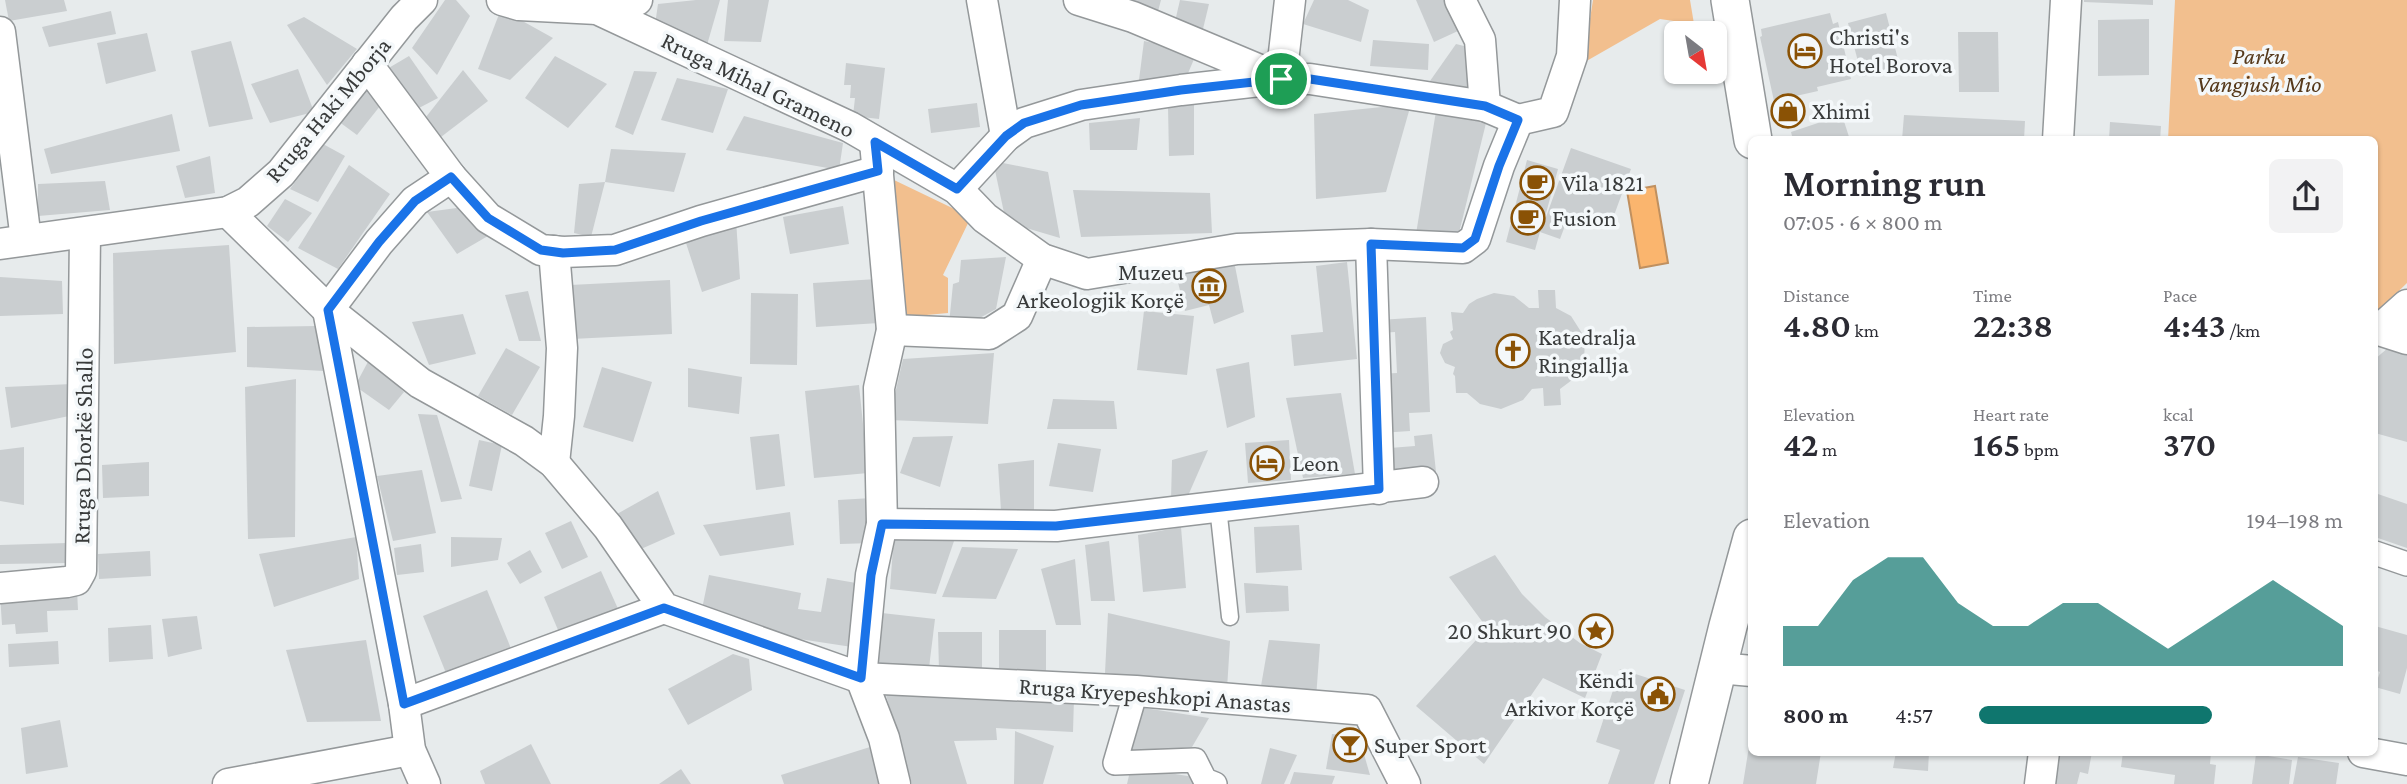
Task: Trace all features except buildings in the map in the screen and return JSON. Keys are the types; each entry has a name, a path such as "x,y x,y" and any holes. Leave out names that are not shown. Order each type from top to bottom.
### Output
{"street":[{"name":"Rruga Haki Mborja","path":"228,212 248,202 281,173 404,18 422,0"},
{"name":"Rruga Mihal Grameno","path":"502,0 519,5 597,9 850,127 877,157 957,189 985,218 1042,259 1087,274 1237,249 1371,244 1463,248 1475,239 1499,166 1518,120"},
{"path":"597,9 637,0"},
{"path":"982,0 1006,136"},
{"path":"1079,0 1133,17 1281,79"},
{"path":"1281,79 1290,0"},
{"path":"1460,0 1480,40 1485,106"},
{"path":"957,189 1006,136 1024,123 1081,105 1181,90 1281,79 1310,79 1485,106 1518,120 1553,112 1572,56 1575,0"},
{"path":"1730,0 1752,136"},
{"path":"2057,136 2066,0"},
{"path":"0,32 13,242 228,212 328,310 420,383 524,441 554,463 608,527 664,608 404,704"},
{"path":"367,64 451,177 488,218 541,250 615,250 877,157 892,330 879,388 882,524 871,575 861,678 884,738 895,784"},
{"path":"425,784 410,750 404,704 328,310 379,242 415,201 451,177"},
{"name":"Rruga Dhorkë Shallo","path":"0,588 67,582 76,580 82,571 85,234"},
{"path":"1371,244 1379,489"},
{"path":"554,251 562,348 554,463"},
{"path":"892,330 989,334 1017,316 1042,259"},
{"path":"2378,330 2407,305"},
{"path":"2378,331 2407,339"},
{"path":"882,524 1056,526 1423,482"},
{"path":"2378,554 2407,564"},
{"path":"1689,784 1735,670 1748,569"},
{"name":"Rruga Kryepeshkopi Anastas","path":"664,608 861,678 1136,691 1367,710 1405,784"},
{"path":"1136,691 1115,763 1195,760 1205,780 1215,784"},
{"path":"228,784 410,750"},
{"path":"2378,755 2407,760"},
{"path":"2040,784 2044,756"}],"lane":[{"path":"1218,507 1230,617"}],"green space":[{"path":"1593,0 1690,0 1694,21 1660,19 1583,63"},
{"name":"Parku Vangjush Mio","path":"2175,0 2407,0 2407,283 2378,311 2378,136 2168,136"},
{"path":"894,180 971,217 943,275 948,278 948,313 905,317"}],"shaded area":[{"path":"1655,186 1668,263 1640,268 1627,191"}],"place":[{"name":"Christi's Hotel Borova","path":"1805,51"},
{"name":"Xhimi","path":"1788,111"},
{"name":"Vila 1821","path":"1537,183"},
{"name":"Fusion","path":"1528,218"},
{"name":"Muzeu Arkeologjik Korçë","path":"1209,286"},
{"name":"Katedralja Ringjallja","path":"1513,351"},
{"name":"Leon","path":"1267,463"},
{"name":"20 Shkurt 90","path":"1596,631"},
{"name":"Këndi Arkivor Korçë","path":"1658,694"},
{"name":"Super Sport","path":"1350,745"}],"route":[{"path":"1281,79 1310,79 1485,106 1518,120 1499,166 1475,239 1463,248 1371,244 1379,489 1056,526 882,524 871,575 861,678 664,608 404,704 328,310 379,242 415,201 451,177 488,218 541,250 563,253 615,250 701,221 878,171 875,142 957,189 1006,136 1024,123 1081,105 1281,79"}]}
